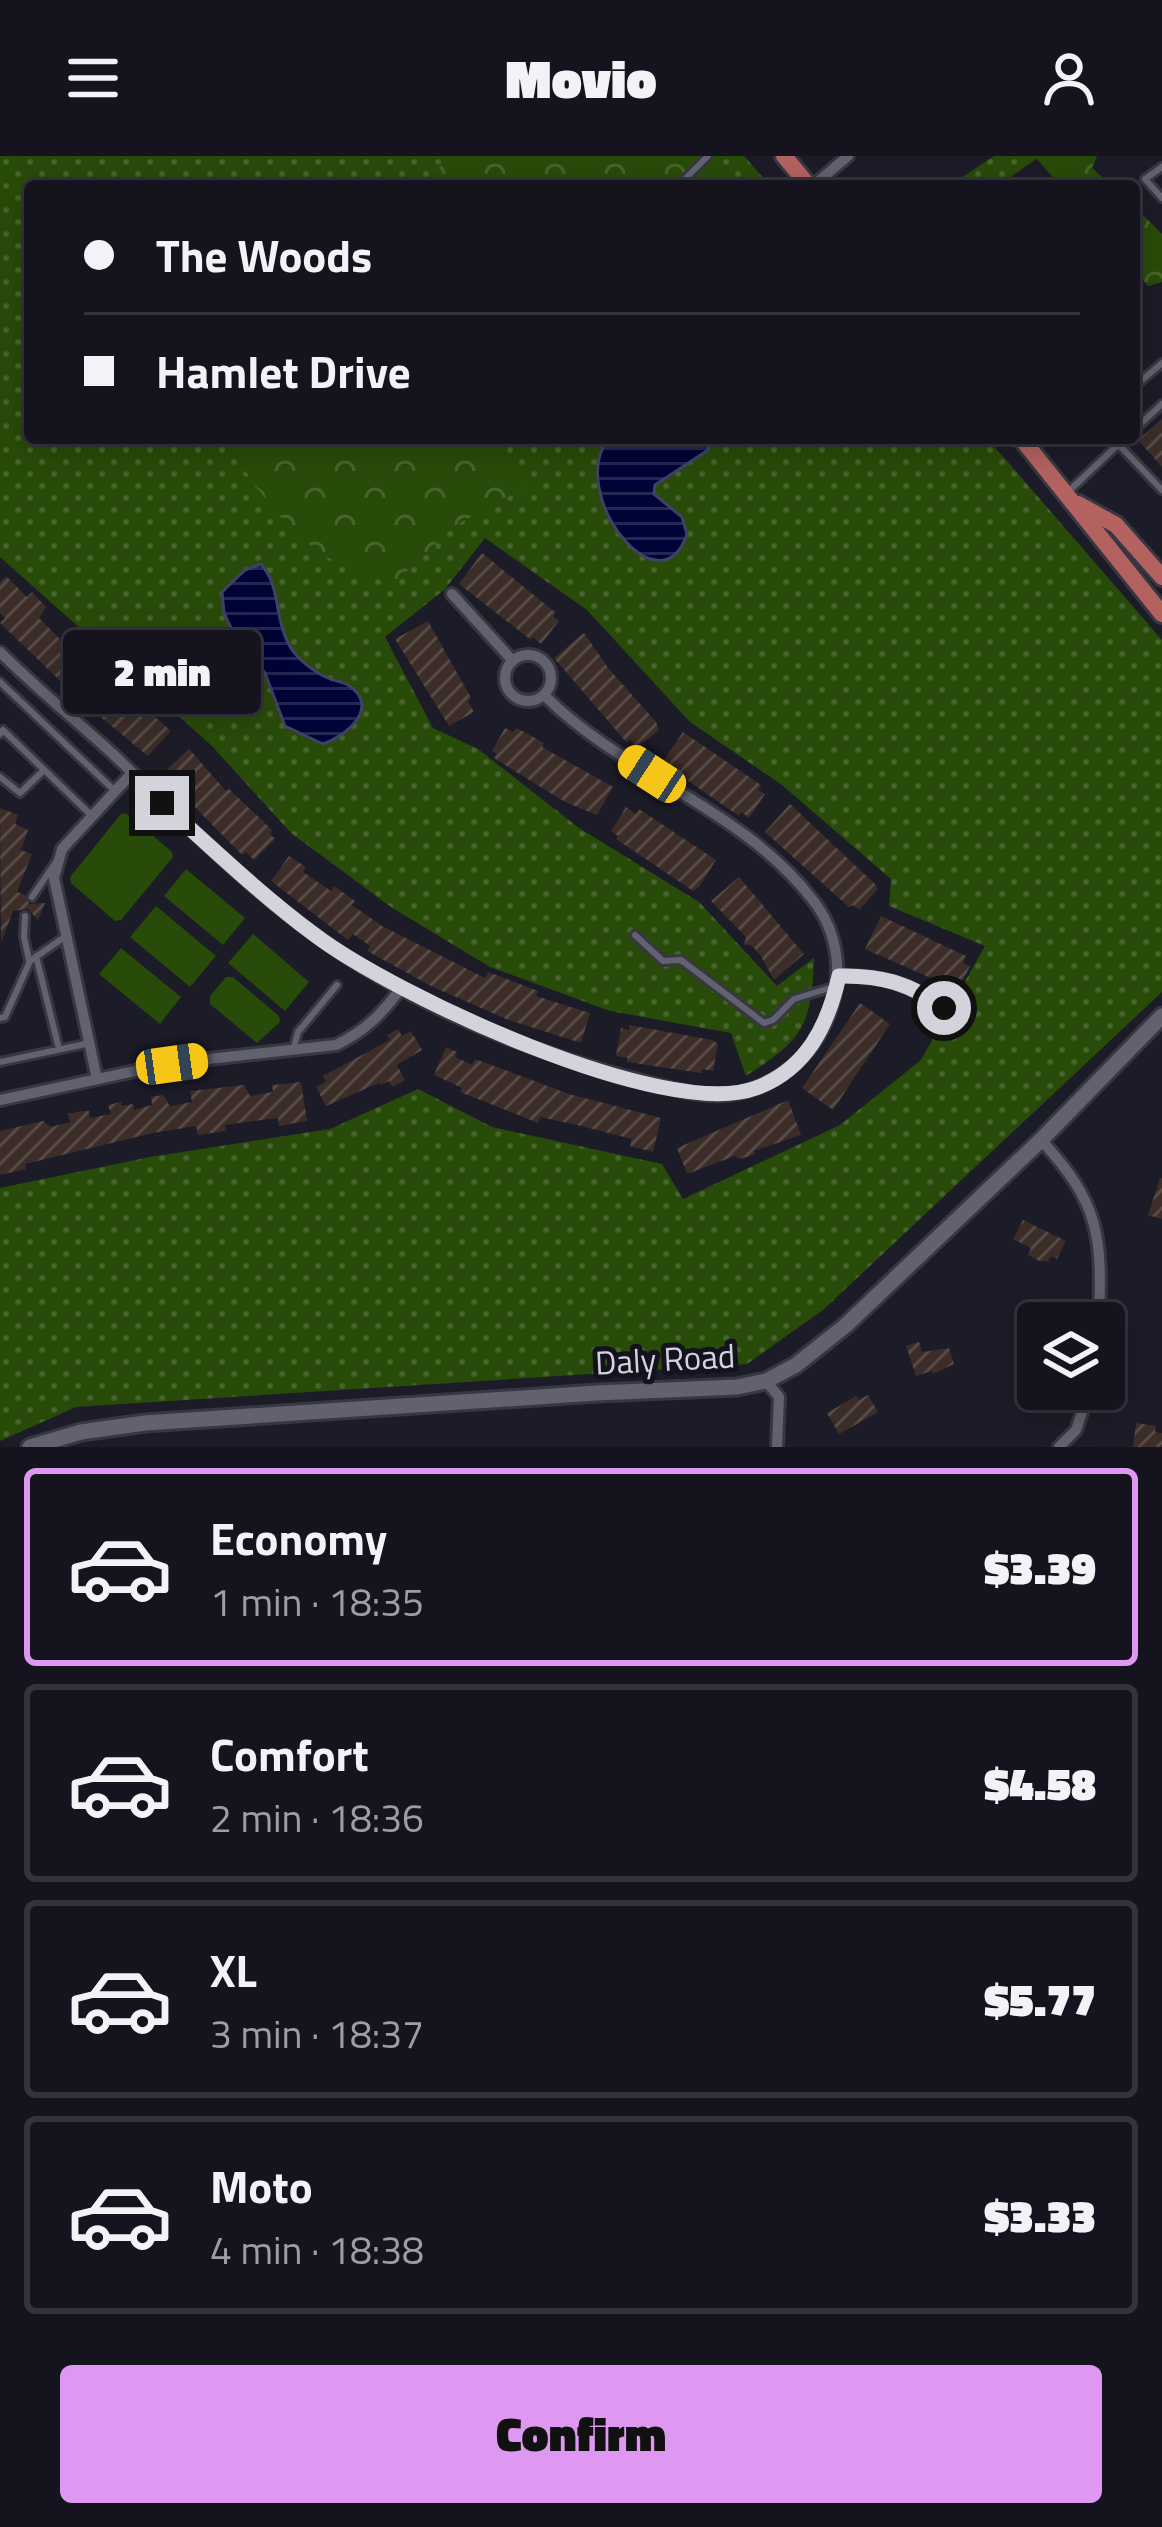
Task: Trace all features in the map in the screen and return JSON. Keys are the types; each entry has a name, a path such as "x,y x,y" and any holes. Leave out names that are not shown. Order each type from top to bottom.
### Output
{"main road":[{"path":"784,156 806,180"},
{"path":"1026,444 1162,614"},
{"path":"1071,497 1116,525 1162,577"},
{"name":"Daly Road","path":"30,1447 81,1432 145,1423 737,1388 766,1381 796,1365 845,1326 1042,1140 1162,1016"}],"street":[{"path":"818,180 848,156"},
{"path":"452,594 512,660"},
{"path":"0,652 314,934 401,988 545,1052 682,1091 730,1095 776,1079 795,1065 822,1031 838,981 837,952 816,903 799,882 730,825 574,723 545,696"},
{"path":"512,660 534,655 545,662 550,671 545,696"},
{"path":"512,660 505,677 512,693 526,701 545,696"},
{"path":"97,1079 54,878 62,849 132,773"},
{"path":"838,981 889,978 944,1008"},
{"path":"0,1100 172,1064 336,1045 382,1014 401,988"},
{"path":"1042,1140 1078,1182 1090,1208 1099,1237 1099,1302"},
{"path":"766,1381 779,1397 777,1447"},
{"path":"1060,1447 1076,1430 1083,1410"}],"lane":[{"path":"684,180 708,156"},
{"path":"1162,167 1145,179 1162,198"},
{"path":"1140,424 1162,404"},
{"path":"1071,497 1119,444"},
{"path":"1124,444 1162,490"},
{"path":"0,682 116,790"},
{"path":"0,734 3,730 92,816"},
{"path":"0,777 20,793 44,770"},
{"path":"32,897 56,862"},
{"path":"25,916 24,937 59,1049"},
{"path":"635,935 662,961 681,961 764,1023 794,999 838,981"},
{"path":"0,1018 5,1017 33,959 66,936"},
{"path":"293,1051 298,1032 338,985"},
{"path":"0,1062 90,1043"}],"green space":[{"path":"0,156 744,156 765,180 24,180 24,444 992,444 1162,640 1162,992 823,1310 747,1364 76,1407 0,1441 0,1188 150,1157 330,1129 418,1089 492,1127 662,1164 683,1199 840,1125 921,1060 985,946 889,906 891,879 782,785 690,722 587,610 485,538 445,589 385,637 433,728 478,749 579,828 699,902 777,986 814,958 810,1000 800,1029 780,1052 746,1076 731,1033 610,1011 490,967 391,907 291,833 212,746 0,557"},
{"path":"454,156 716,156 723,178 721,180 424,180"},
{"path":"994,156 1041,156 1006,180 958,180"},
{"path":"1097,156 1092,168 1105,180 1055,180 1037,159"},
{"path":"1140,212 1162,234 1162,282 1148,286 1140,277"},
{"path":"227,444 510,444 501,461 527,487 454,526 393,584 360,573 311,546 259,490"},
{"path":"126,813 173,857 121,920 115,921 70,877"},
{"path":"186,869 245,918 223,945 164,896"},
{"path":"156,906 216,956 190,987 130,937"},
{"path":"253,934 309,982 285,1011 228,963"},
{"path":"121,948 181,997 160,1024 99,974"},
{"path":"226,977 233,977 279,1016 280,1022 257,1043 210,1004 210,996"}],"shaded area":[{"path":"606,444 709,444 708,450 655,485 654,494 682,517 687,534 674,555 657,560 639,553 621,536 599,487 599,461"},
{"path":"261,564 272,582 291,649 318,673 348,685 362,702 350,728 323,744 285,726 265,673 224,613 222,592 245,570"}],"building":[{"path":"1162,419 1162,467 1140,442"},
{"path":"482,553 556,613 553,616 559,621 541,644 459,584"},
{"path":"6,576 27,597 32,592 46,607 39,618 63,642 67,637 107,673 103,678 128,700 132,696 171,731 148,756 81,701 0,623 5,618 0,613 0,582"},
{"path":"428,621 471,698 474,712 449,726 395,639"},
{"path":"584,633 656,722 659,730 637,748 630,740 627,743 554,658"},
{"path":"505,728 513,732 517,728 613,787 597,815 565,802 494,758 497,754 492,751"},
{"path":"683,732 761,785 758,790 765,794 749,818 741,812 739,816 662,763"},
{"path":"189,749 226,791 272,830 275,839 254,860 246,852 242,855 162,774"},
{"path":"790,804 875,884 878,889 859,910 849,907 765,832"},
{"path":"626,807 636,814 639,809 716,860 699,887 693,891 616,839 611,831"},
{"path":"0,808 18,815 15,824 28,830 21,850 32,854 17,892 29,904 45,903 38,920 28,909 13,911 1,943"},
{"path":"289,856 306,867 303,872 331,891 334,886 382,926 485,978 488,972 538,991 536,996 590,1013 581,1043 506,1019 431,986 367,951 370,946 353,934 348,940 271,881"},
{"path":"739,877 804,954 774,980 761,956 751,945 744,945 746,937 711,901"},
{"path":"881,916 966,956 963,963 970,966 958,990 865,949"},
{"path":"860,1003 890,1024 833,1110 802,1088"},
{"path":"629,1025 712,1040 718,1044 713,1071 627,1062 628,1058 616,1056 621,1028 629,1030"},
{"path":"398,1029 402,1036 411,1031 422,1050 397,1065 405,1080 392,1087 389,1081 379,1083 326,1106 316,1087 326,1082 323,1076 390,1040 387,1035"},
{"path":"446,1047 472,1065 475,1059 569,1094 661,1118 653,1152 630,1146 632,1139 577,1125 540,1117 538,1123 460,1092 462,1088 434,1075"},
{"path":"301,1082 307,1121 279,1126 278,1118 253,1121 198,1135 196,1126 153,1133 25,1164 26,1169 0,1175 0,1131 43,1121 51,1127 70,1122 68,1114 81,1111 89,1111 90,1118 111,1114 108,1105 121,1102 122,1106 133,1104 134,1110 152,1105 151,1097 163,1095 170,1106 192,1102 190,1091 244,1085 250,1096 273,1092 272,1085"},
{"path":"788,1100 801,1135 687,1174 677,1148"},
{"path":"1162,1178 1162,1219 1148,1215"},
{"path":"1023,1220 1066,1241 1057,1259 1051,1256 1039,1261 1028,1255 1031,1248 1013,1239"},
{"path":"919,1342 922,1352 949,1348 954,1364 916,1376 906,1346"},
{"path":"868,1395 878,1412 839,1434 827,1413 856,1396 859,1400"},
{"path":"1136,1423 1156,1426 1155,1432 1162,1433 1162,1447 1133,1447"}],"route":[{"path":"162,803 348,958 501,1035 636,1079 704,1095 730,1095 776,1079 795,1065 822,1031 839,976 889,978 944,1008"}]}
